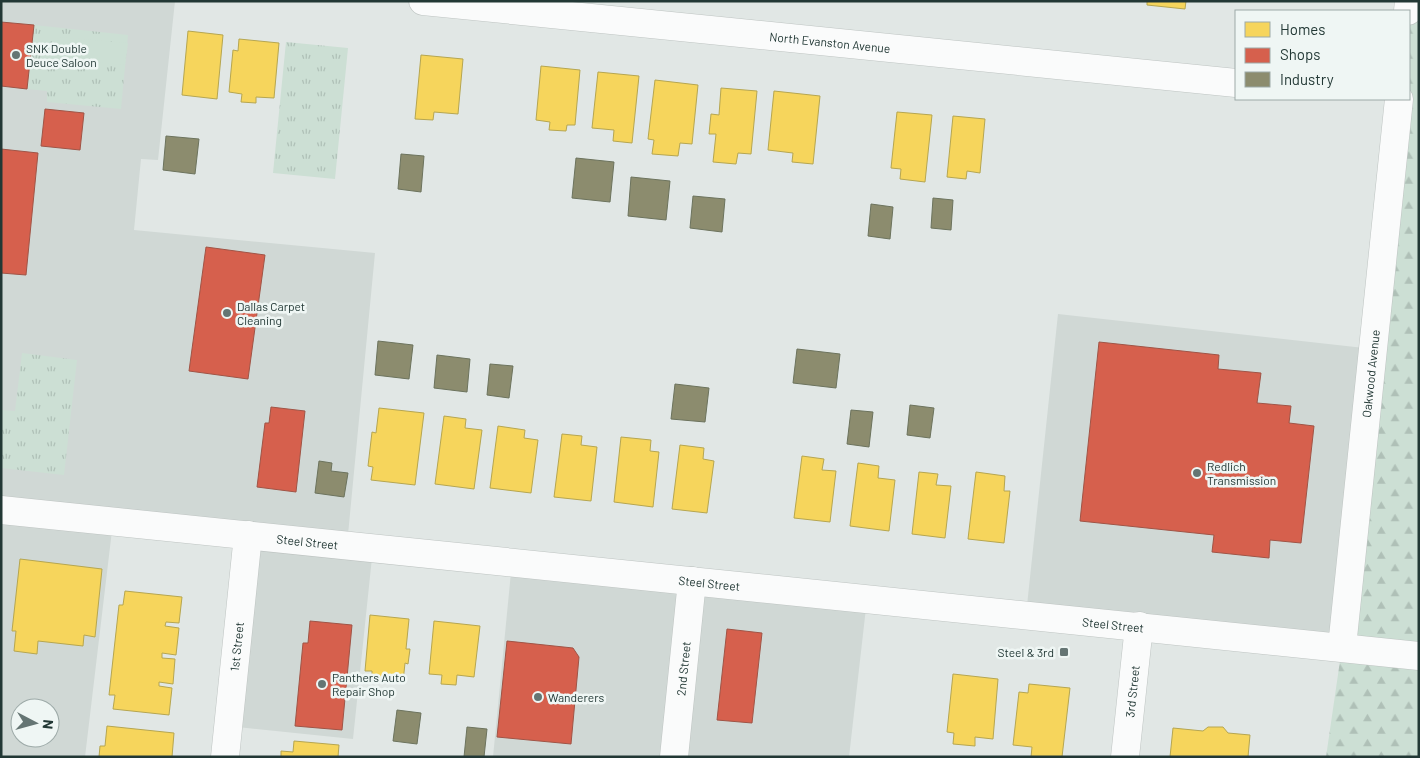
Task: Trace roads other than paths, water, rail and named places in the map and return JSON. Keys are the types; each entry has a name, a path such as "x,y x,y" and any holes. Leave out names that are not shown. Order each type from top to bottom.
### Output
{"street":[{"name":"North Evanston Avenue","path":"423,1 1235,83"},
{"name":"Oakwood Avenue","path":"1342,647 1399,100"},
{"name":"Steel Street","path":"1,510 1419,656"},
{"name":"1st Street","path":"224,757 248,535"},
{"name":"2nd Street","path":"674,757 692,581"},
{"name":"3rd Street","path":"1125,757 1139,626"}],"place":[{"name":"SNK Double Deuce Saloon","path":"16,55"},
{"name":"Dallas Carpet Cleaning","path":"227,313"},
{"name":"Redlich Transmission","path":"1197,473"},
{"name":"Steel & 3rd","path":"1064,652"},
{"name":"Panthers Auto Repair Shop","path":"322,684"},
{"name":"Wanderers","path":"538,697"}]}
